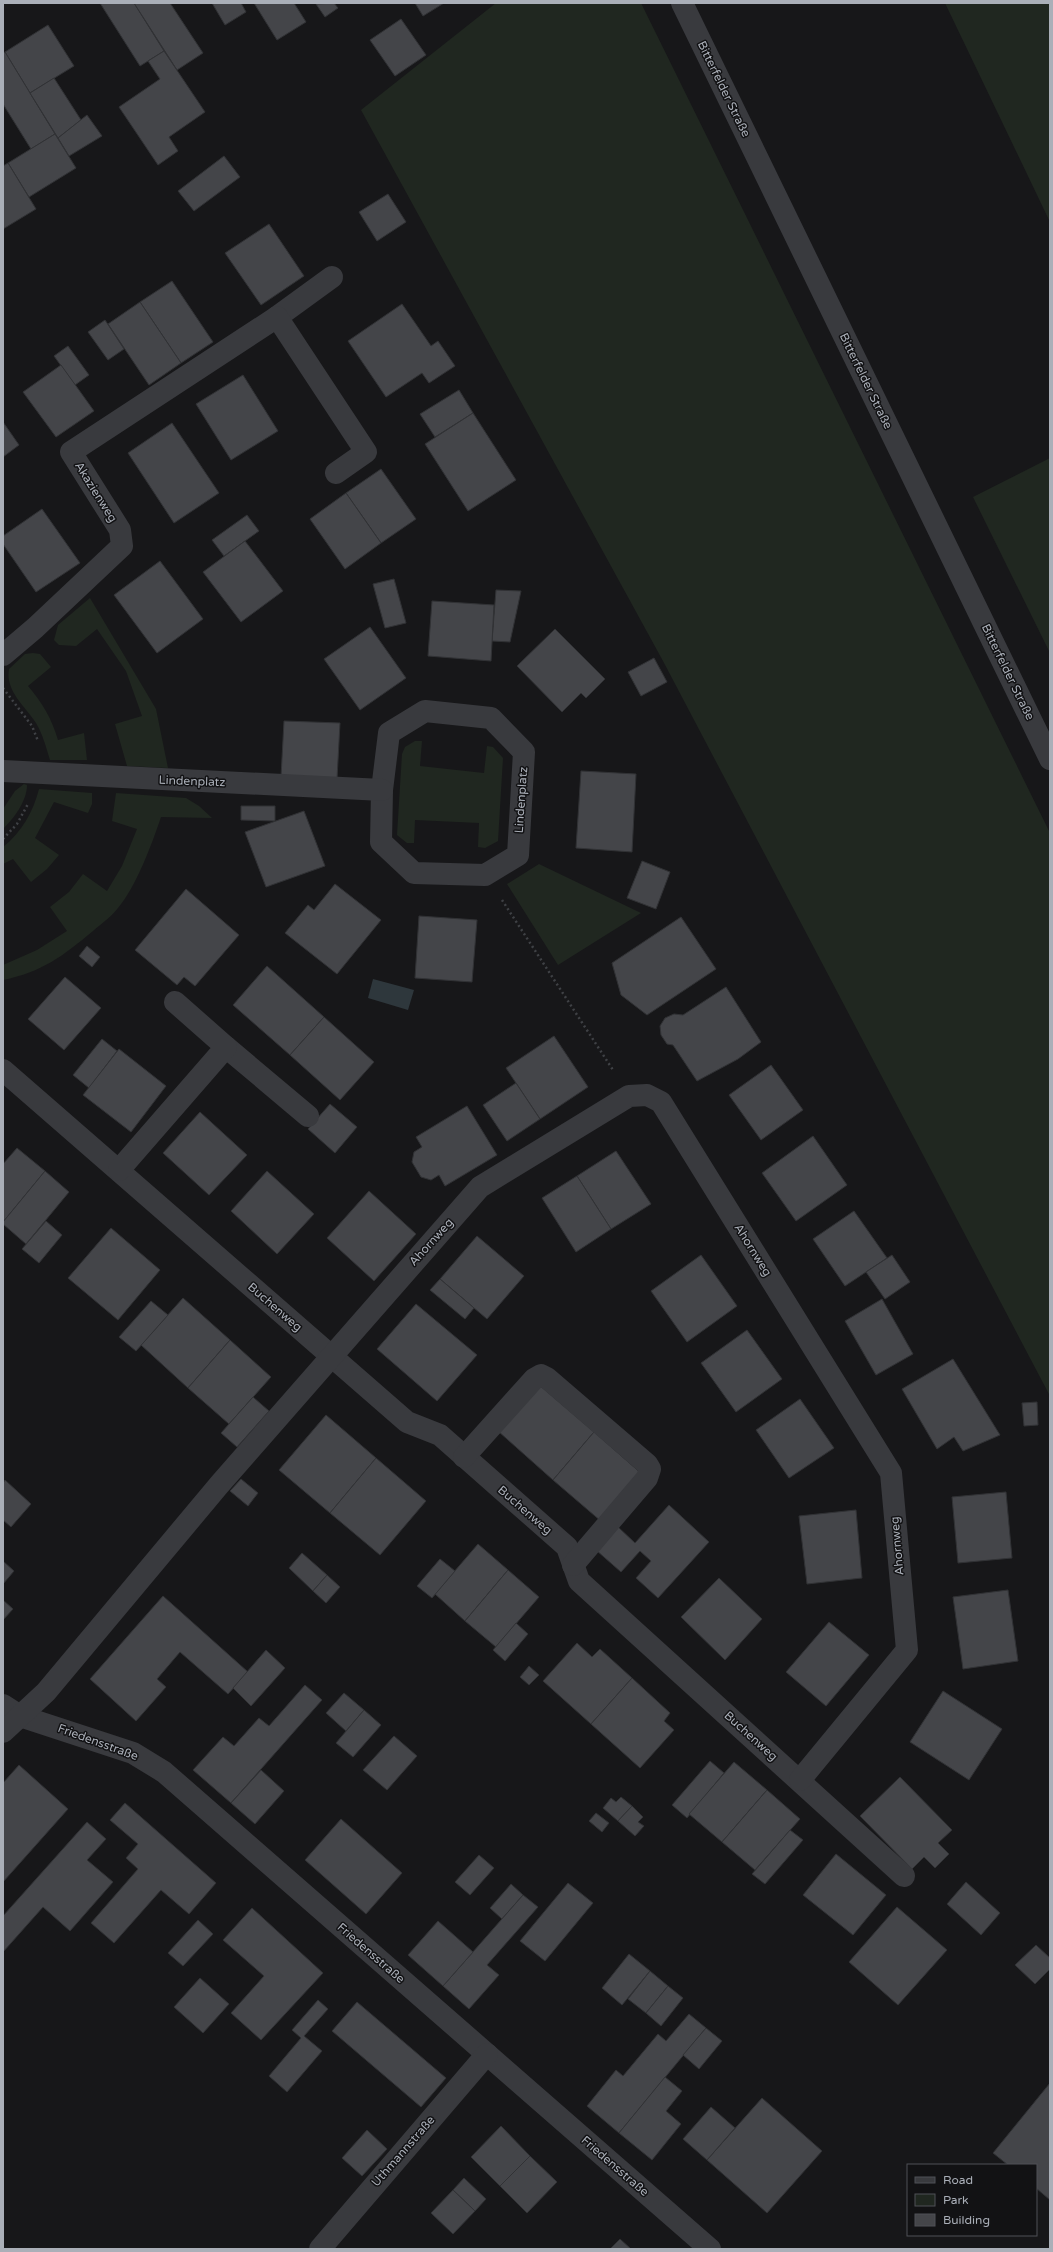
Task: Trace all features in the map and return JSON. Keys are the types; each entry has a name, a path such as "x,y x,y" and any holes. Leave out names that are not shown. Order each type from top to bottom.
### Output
{"street":[{"name":"Bitterfelder Straße","path":"682,3 1050,758"},
{"name":"Akazienweg","path":"3,654 41,622 122,546 120,530 71,452 277,317 332,277"},
{"path":"277,317 366,452 336,473"},
{"name":"Lindenplatz","path":"425,711 491,718 524,752 518,854 485,875 414,873 381,842 382,790 389,733 425,711"},
{"name":"Lindenplatz","path":"3,771 382,790"},
{"path":"175,1002 308,1116"},
{"path":"119,1170 226,1047"},
{"name":"Buchenweg","path":"3,1070 407,1422 440,1435 567,1547 580,1582 800,1780 904,1876"},
{"name":"Ahornweg","path":"3,1732 12,1710 46,1692 219,1485 330,1356 480,1187 629,1096 647,1095 661,1102 891,1472 907,1650 800,1780"},
{"path":"464,1457 534,1380 541,1375 547,1378 646,1464 650,1470 647,1478 573,1565"},
{"name":"Friedensstraße","path":"12,1710 133,1753 164,1772 710,2249"},
{"name":"Uthmannstraße","path":"320,2249 487,2054"}],"path":[{"path":"485,875 629,1096"}],"green space":[{"path":"496,3 641,3 1050,833 1050,1396 663,661 361,110"},
{"path":"945,3 1050,3 1050,222"},
{"path":"1050,458 1050,653 973,497"},
{"path":"90,598 156,709 168,768 127,766 115,724 142,716 126,671 97,629 76,646 59,645 54,640 58,625"},
{"path":"25,654 40,654 51,667 28,686 46,711 58,740 84,733 87,760 50,760 36,723 13,691 10,684 9,669"},
{"path":"415,741 422,741 420,766 484,773 487,746 493,747 503,758 498,841 485,848 478,847 479,823 415,820 414,843 407,843 397,835 402,754 405,747"},
{"path":"24,784 27,785 25,797 11,820 3,829 3,809 15,791"},
{"path":"39,789 92,793 92,804 88,813 54,802 35,838 59,855 47,869 31,882 13,859 3,864 3,847 16,835 26,821 34,806"},
{"path":"116,793 186,798 199,806 212,818 161,817 137,877 125,899 118,908 72,948 51,962 41,968 17,977 3,980 3,965 37,950 67,931 50,907 69,892 83,874 107,891 122,866 137,829 112,821"},
{"path":"539,864 641,913 558,965 507,884"}],"shaded area":[{"path":"373,979 414,990 408,1010 368,998"}],"building":[{"path":"100,3 134,3 164,51 140,66"},
{"path":"134,3 170,3 203,53 177,70"},
{"path":"212,3 241,3 246,12 225,25"},
{"path":"254,3 294,3 306,22 277,40"},
{"path":"334,3 338,8 325,17 316,4"},
{"path":"415,3 444,3 423,16"},
{"path":"401,19 426,55 395,76 370,40"},
{"path":"48,25 74,66 30,93 5,52"},
{"path":"164,51 205,112 169,137 178,151 158,165 119,107 160,79 148,61"},
{"path":"5,52 55,134 31,149 3,104 3,53"},
{"path":"54,78 81,120 58,138 30,93"},
{"path":"87,115 102,136 69,156 58,138"},
{"path":"55,134 76,168 29,197 8,163"},
{"path":"224,156 240,177 194,211 178,191"},
{"path":"8,163 36,209 3,229 3,166"},
{"path":"388,194 406,222 377,241 359,212"},
{"path":"269,224 304,276 261,305 225,253"},
{"path":"172,281 213,342 181,363 140,302"},
{"path":"140,302 181,363 149,385 108,324"},
{"path":"402,304 431,346 438,341 455,366 429,383 422,373 386,397 348,341"},
{"path":"105,320 124,349 108,360 88,332"},
{"path":"68,346 89,375 75,385 54,356"},
{"path":"61,365 94,411 56,437 23,392"},
{"path":"243,375 278,431 231,460 196,404"},
{"path":"459,390 473,413 435,437 420,414"},
{"path":"473,413 516,480 468,511 425,444"},
{"path":"3,422 19,445 3,457"},
{"path":"172,423 219,493 174,523 128,453"},
{"path":"381,469 416,519 381,543 346,493"},
{"path":"346,493 381,543 345,569 310,519"},
{"path":"42,509 80,563 36,592 3,544 3,536"},
{"path":"247,515 259,531 224,556 212,540"},
{"path":"245,541 283,591 241,622 203,572"},
{"path":"160,561 203,619 157,653 114,595"},
{"path":"394,579 406,623 385,628 373,584"},
{"path":"496,590 521,591 510,642 492,641"},
{"path":"432,601 494,605 491,661 428,656"},
{"path":"370,627 406,678 360,710 324,659"},
{"path":"555,629 605,679 586,698 581,693 562,712 517,666"},
{"path":"654,658 667,682 641,696 628,672"},
{"path":"284,721 340,723 337,779 281,777"},
{"path":"581,771 636,774 632,852 576,848"},
{"path":"241,806 275,806 275,821 241,820"},
{"path":"304,811 325,866 266,887 245,832"},
{"path":"642,861 670,872 656,909 627,898"},
{"path":"335,884 381,920 337,974 285,933 308,905 314,910"},
{"path":"186,889 239,935 195,986 184,977 177,985 135,950"},
{"path":"419,916 477,920 472,982 415,978"},
{"path":"681,917 716,969 647,1015 621,995 612,963"},
{"path":"87,946 100,957 92,967 79,956"},
{"path":"267,966 324,1017 290,1055 233,1005"},
{"path":"65,977 101,1008 64,1050 28,1019"},
{"path":"726,987 761,1042 738,1059 697,1081 673,1045 667,1044 661,1035 660,1026 665,1018 674,1014 683,1015"},
{"path":"324,1017 374,1062 340,1100 290,1055"},
{"path":"554,1036 588,1087 540,1119 506,1068"},
{"path":"102,1039 117,1051 89,1088 73,1075"},
{"path":"119,1049 166,1086 131,1132 83,1095"},
{"path":"771,1065 803,1110 761,1140 729,1095"},
{"path":"516,1083 540,1119 507,1141 483,1105"},
{"path":"330,1104 357,1127 335,1153 308,1129"},
{"path":"467,1106 497,1155 445,1186 439,1175 431,1180 421,1177 412,1162 414,1152 422,1147 416,1137"},
{"path":"200,1112 247,1155 209,1195 163,1153"},
{"path":"813,1136 847,1185 796,1221 762,1173"},
{"path":"17,1148 45,1171 3,1222 3,1164"},
{"path":"616,1151 651,1204 611,1229 577,1176"},
{"path":"45,1171 69,1192 26,1244 3,1224 3,1222"},
{"path":"267,1171 314,1214 277,1254 231,1211"},
{"path":"577,1176 611,1229 576,1252 542,1198"},
{"path":"369,1191 416,1234 374,1281 327,1238"},
{"path":"854,1211 887,1258 845,1286 813,1239"},
{"path":"46,1221 62,1235 39,1263 22,1249"},
{"path":"111,1228 160,1270 118,1320 68,1278"},
{"path":"477,1236 524,1276 487,1319 440,1279"},
{"path":"701,1255 737,1306 687,1342 651,1291"},
{"path":"892,1255 910,1282 885,1299 866,1272"},
{"path":"440,1279 474,1308 465,1319 430,1290"},
{"path":"183,1298 230,1340 188,1388 141,1345"},
{"path":"882,1299 913,1354 876,1375 845,1321"},
{"path":"151,1301 168,1315 136,1351 119,1337"},
{"path":"416,1304 477,1355 437,1401 377,1349"},
{"path":"747,1330 782,1379 736,1412 701,1363"},
{"path":"230,1340 271,1377 229,1424 188,1388"},
{"path":"953,1359 1000,1435 963,1451 954,1437 937,1449 902,1389"},
{"path":"538,1384 594,1432 553,1480 498,1431"},
{"path":"253,1397 269,1411 237,1447 221,1433"},
{"path":"800,1399 834,1448 789,1478 756,1430"},
{"path":"1037,1402 1038,1425 1024,1426 1022,1403"},
{"path":"326,1415 376,1458 330,1513 279,1470"},
{"path":"594,1432 643,1475 602,1522 553,1480"},
{"path":"376,1458 426,1501 380,1555 330,1513"},
{"path":"241,1479 258,1493 248,1506 230,1491"},
{"path":"5,1480 31,1504 11,1527 3,1520 3,1483"},
{"path":"1006,1492 1012,1558 958,1563 952,1497"},
{"path":"669,1505 709,1542 658,1598 636,1578 651,1561 640,1551 621,1572 596,1550 617,1526 635,1543"},
{"path":"856,1510 862,1578 807,1584 799,1516"},
{"path":"478,1544 508,1570 465,1621 435,1594"},
{"path":"302,1553 327,1575 313,1591 289,1568"},
{"path":"440,1559 455,1571 432,1598 417,1586"},
{"path":"3,1561 14,1571 3,1584"},
{"path":"508,1570 539,1597 496,1647 465,1621"},
{"path":"327,1575 340,1587 326,1603 313,1591"},
{"path":"719,1578 762,1619 725,1660 681,1617"},
{"path":"1008,1590 1018,1661 963,1669 953,1597"},
{"path":"163,1596 248,1672 228,1694 180,1652 157,1679 166,1687 136,1721 90,1679"},
{"path":"3,1600 13,1609 3,1620"},
{"path":"829,1622 869,1655 826,1706 786,1672"},
{"path":"516,1623 528,1634 505,1661 493,1650"},
{"path":"577,1643 592,1657 600,1649 632,1678 591,1724 543,1681"},
{"path":"266,1650 285,1668 251,1706 233,1688"},
{"path":"529,1666 539,1675 529,1685 520,1677"},
{"path":"632,1678 670,1713 664,1721 674,1730 640,1768 591,1724"},
{"path":"305,1685 322,1700 231,1803 193,1770 223,1737 234,1746 259,1718 269,1726"},
{"path":"943,1691 1002,1729 969,1780 910,1742"},
{"path":"344,1693 364,1710 346,1731 326,1713"},
{"path":"364,1710 381,1725 353,1757 336,1743"},
{"path":"394,1736 417,1756 387,1790 363,1770"},
{"path":"710,1761 724,1773 687,1818 672,1805"},
{"path":"734,1762 767,1790 722,1842 689,1814"},
{"path":"19,1765 68,1809 3,1882 3,1783"},
{"path":"261,1770 284,1791 255,1824 231,1803"},
{"path":"900,1777 952,1830 938,1843 949,1854 935,1868 924,1857 912,1869 860,1816"},
{"path":"767,1790 800,1819 755,1870 722,1842"},
{"path":"621,1797 632,1806 618,1821 603,1808 611,1798 616,1802"},
{"path":"125,1803 216,1883 189,1914 161,1890 114,1943 91,1923 138,1869 126,1858 138,1844 110,1820"},
{"path":"632,1806 643,1817 638,1822 644,1826 635,1836 618,1821"},
{"path":"596,1813 609,1823 602,1832 589,1821"},
{"path":"341,1819 402,1873 366,1914 305,1860"},
{"path":"87,1822 106,1839 87,1860 113,1882 70,1931 43,1907 3,1952 3,1916"},
{"path":"790,1830 803,1840 765,1884 752,1874"},
{"path":"836,1854 886,1895 853,1935 803,1895"},
{"path":"479,1855 494,1868 470,1895 455,1882"},
{"path":"966,1882 1000,1913 981,1935 947,1904"},
{"path":"568,1883 593,1903 545,1961 520,1941"},
{"path":"511,1884 523,1895 502,1919 490,1908"},
{"path":"523,1895 538,1907 487,1965 499,1975 469,2009 443,1986"},
{"path":"897,1907 947,1950 898,2005 849,1962"},
{"path":"252,1908 323,1973 261,2040 231,2013 264,1976 223,1940"},
{"path":"198,1920 213,1934 183,1966 168,1953"},
{"path":"438,1921 473,1952 443,1986 408,1955"},
{"path":"1036,1945 1050,1958 1050,1969 1035,1984 1015,1965"},
{"path":"629,1954 650,1971 622,2005 602,1988"},
{"path":"650,1971 668,1986 646,2013 628,1999"},
{"path":"200,1978 229,2004 203,2033 174,2007"},
{"path":"668,1986 683,1998 661,2026 646,2013"},
{"path":"318,2000 328,2009 304,2036 322,2051 287,2092 269,2076 301,2038 292,2030"},
{"path":"357,2002 446,2078 421,2107 332,2031"},
{"path":"689,2014 706,2028 619,2133 587,2106 616,2070 623,2076 658,2034 666,2041"},
{"path":"706,2028 722,2041 699,2069 683,2055"},
{"path":"665,2077 682,2091 666,2111 681,2124 652,2160 619,2133"},
{"path":"1050,2083 1050,2200 1037,2189 1037,2164 1007,2164 993,2153"},
{"path":"762,2098 822,2151 767,2213 707,2160"},
{"path":"711,2107 735,2128 707,2160 683,2139"},
{"path":"501,2126 530,2156 500,2186 471,2157"},
{"path":"367,2130 387,2149 362,2176 342,2158"},
{"path":"530,2156 557,2182 527,2213 500,2186"},
{"path":"464,2178 486,2199 475,2211 453,2190"},
{"path":"453,2190 475,2211 453,2234 431,2213"},
{"path":"620,2239 631,2249 610,2249"}]}
